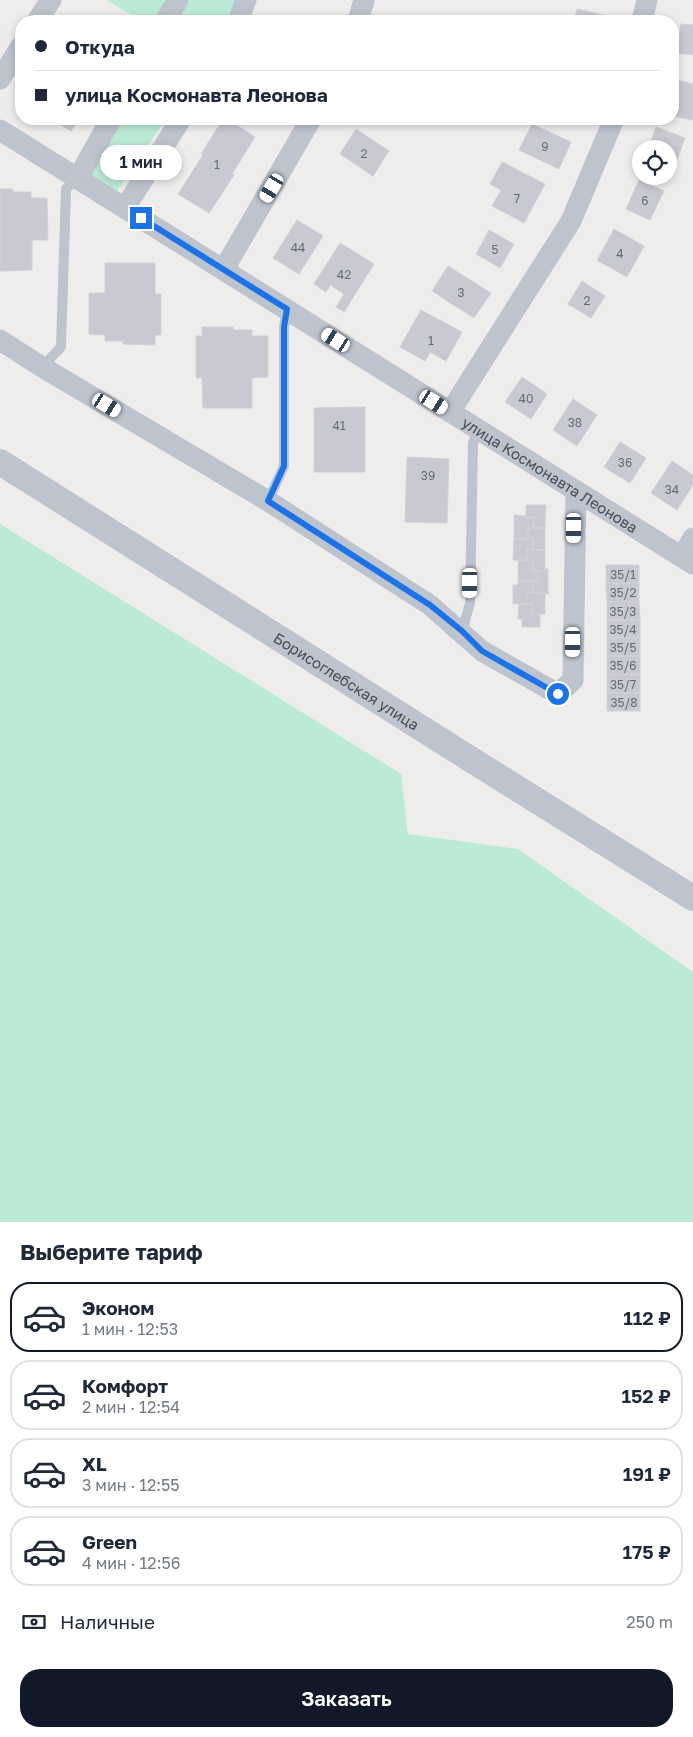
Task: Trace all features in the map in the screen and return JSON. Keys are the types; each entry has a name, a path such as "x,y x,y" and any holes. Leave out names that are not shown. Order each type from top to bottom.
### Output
{"street":[{"path":"41,15 51,0"},
{"path":"169,15 178,0"},
{"path":"240,15 246,0"},
{"path":"360,15 364,0"},
{"path":"643,15 647,0"},
{"path":"0,79 15,55"},
{"path":"78,178 108,125"},
{"path":"125,208 177,125"},
{"path":"224,269 308,125"},
{"path":"450,412 571,221 611,125"},
{"name":"улица Космонавта Леонова","path":"0,130 688,560"},
{"path":"0,340 42,367 268,501 430,605 462,631 482,651 558,694 573,680 576,491"},
{"name":"Борисоглебская улица","path":"0,462 693,898"},
{"path":"688,560 693,538"}],"lane":[{"path":"42,367 61,347 66,189 78,178"},
{"path":"268,501 284,466 284,327 287,309"},
{"path":"462,631 470,603 473,443 479,429"}],"green space":[{"path":"106,0 236,0 231,15 132,15"},
{"path":"113,125 162,125 116,193 86,172"},
{"path":"0,524 401,774 408,834 518,849 693,972 693,1222 0,1222"}],"building":[{"path":"577,9 603,15 576,15"},
{"path":"681,24 693,25 693,55 679,53"},
{"path":"679,80 693,84 693,120 679,117"},
{"path":"61,125 75,125 71,131"},
{"path":"219,125 236,125 255,137 232,174 234,175 209,213 178,194 203,155 201,154"},
{"path":"532,125 571,142 559,169 519,150"},
{"path":"656,127 685,138 677,160 677,140 651,140"},
{"path":"356,129 389,151 373,176 340,154"},
{"path":"502,162 545,184 524,223 492,206 501,190 490,184"},
{"path":"637,185 650,185 664,191 650,220 626,209"},
{"path":"0,189 13,189 13,192 31,192 31,198 47,198 48,240 32,240 32,270 0,271"},
{"path":"297,220 323,236 299,274 273,258"},
{"path":"614,229 644,246 627,277 597,260"},
{"path":"489,230 514,244 500,268 476,254"},
{"path":"340,243 374,264 344,312 336,307 344,294 330,285 326,292 314,284"},
{"path":"105,263 155,263 155,294 161,294 161,335 155,335 155,345 123,344 123,341 105,341 105,335 89,334 89,293 105,293"},
{"path":"448,266 491,293 474,318 432,291"},
{"path":"582,281 605,296 591,318 568,304"},
{"path":"421,310 462,332 446,361 430,352 425,361 400,347"},
{"path":"202,327 233,327 233,330 252,330 252,336 268,336 268,377 252,378 252,408 203,408 202,378 196,378 196,336 202,336"},
{"path":"522,377 547,394 531,419 505,402"},
{"path":"573,399 597,415 577,446 553,430"},
{"path":"365,407 365,472 314,472 314,408"},
{"path":"620,442 646,458 630,483 604,467"},
{"path":"407,457 449,459 447,523 405,522"},
{"path":"672,461 693,475 693,485 677,510 651,493"},
{"path":"526,505 546,505 545,528 534,528 534,517 526,517"},
{"path":"514,515 534,517 534,528 528,528 528,539 514,539"},
{"path":"528,528 545,528 545,550 533,550 533,539 528,539"},
{"path":"514,539 533,539 533,550 527,549 527,560 513,560"},
{"path":"527,549 545,550 545,571 533,571 533,560 527,560"},
{"path":"518,560 533,560 533,571 538,571 538,581 518,581"},
{"path":"606,565 639,565 639,583 606,583"},
{"path":"545,569 548,569 548,594 533,592 533,581 538,581 538,571 545,571"},
{"path":"518,581 533,581 533,592 527,592 526,604 513,604 513,585 518,585"},
{"path":"606,583 639,583 639,601 607,602"},
{"path":"527,592 545,593 545,614 532,614 532,604 526,604"},
{"path":"639,601 640,620 607,620 607,602"},
{"path":"519,604 532,604 532,614 540,614 540,627 522,627 522,619 518,619"},
{"path":"607,620 640,620 640,638 607,638"},
{"path":"607,638 640,638 640,656 607,656"},
{"path":"607,656 640,656 640,674 607,675"},
{"path":"640,674 640,693 607,693 607,675"},
{"path":"607,693 640,693 640,711 607,711"}],"route":[{"path":"141,218 287,309 284,327 284,466 268,501 430,605 462,631 482,651 558,694"}]}
